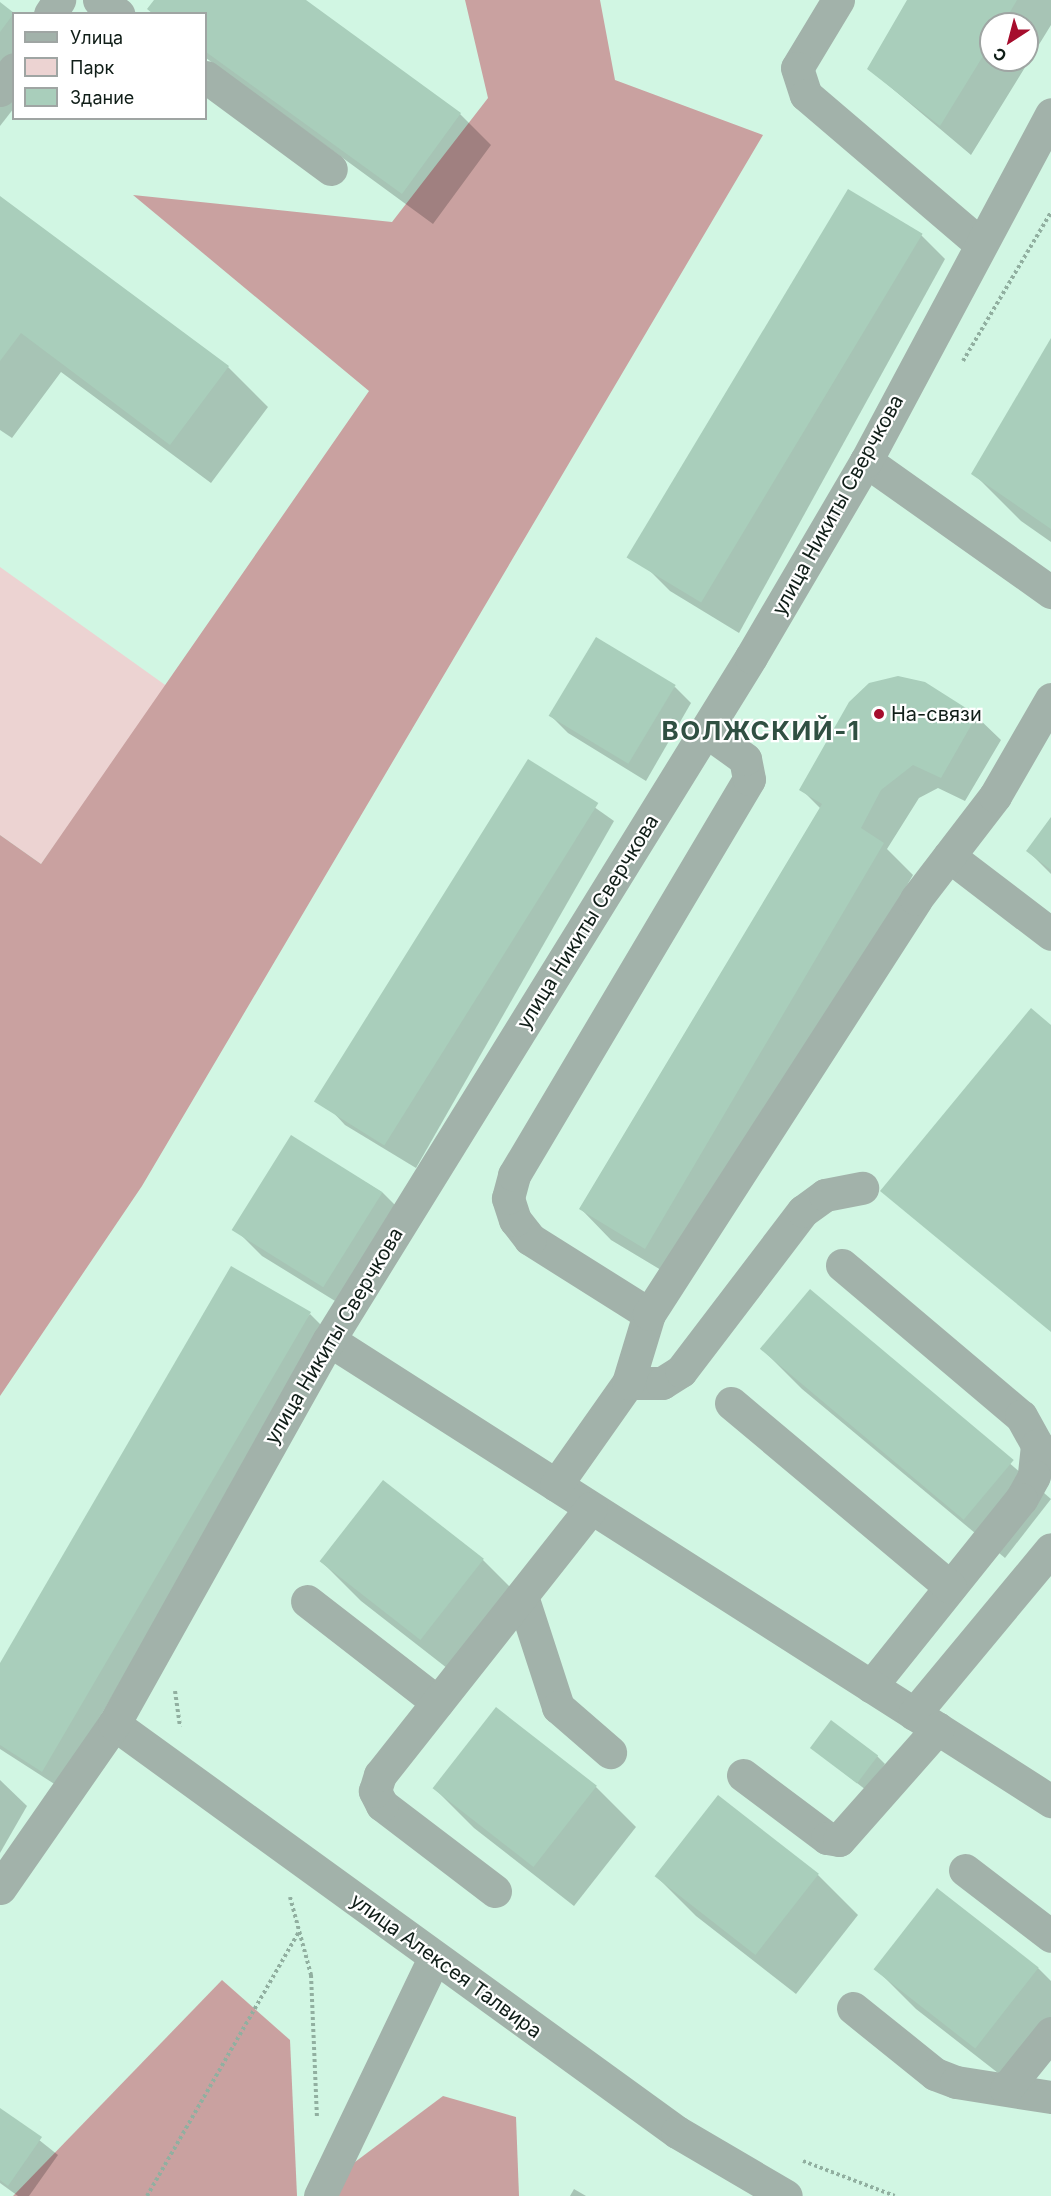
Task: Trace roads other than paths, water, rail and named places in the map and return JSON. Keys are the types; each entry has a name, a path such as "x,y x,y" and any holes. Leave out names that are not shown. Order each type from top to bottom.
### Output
{"street":[{"path":"99,0 116,12"},
{"path":"121,12 130,0"},
{"path":"838,0 797,68 806,95 979,243"},
{"path":"0,90 12,72"},
{"path":"207,78 331,169"},
{"name":"улица Никиты Сверчкова","path":"0,1888 114,1724 329,1340 706,731 866,461 979,243 1051,114"},
{"path":"866,461 1051,592"},
{"path":"556,1485 628,1383 649,1314 916,899 995,796 1051,699"},
{"path":"649,1314 530,1239 514,1220 508,1198 514,1175 749,779 745,759 706,731"},
{"path":"949,856 1051,934"},
{"path":"628,1383 662,1383 681,1371 803,1211 825,1195 862,1188"},
{"path":"842,1265 1021,1416 1037,1445 1034,1476 1021,1499 871,1686"},
{"path":"329,1340 1051,1801"},
{"path":"731,1403 950,1587"},
{"path":"495,1891 382,1805 375,1791 380,1775 591,1508"},
{"path":"743,1775 827,1838 839,1840 1051,1549"},
{"path":"522,1596 558,1707 610,1752"},
{"path":"307,1601 438,1702"},
{"name":"улица Алексея Талвира","path":"114,1724 276,1844 677,2133 786,2196"},
{"path":"965,1870 1051,1936"},
{"path":"320,2196 434,1958"},
{"path":"853,2008 935,2074 1006,2090 1051,2097"},
{"path":"1006,2090 1051,2033"}],"place":[{"name":"На-связи","path":"879,714"}],"district":[{"name":"ВОЛЖСКИЙ-1","path":"761,731"}]}
